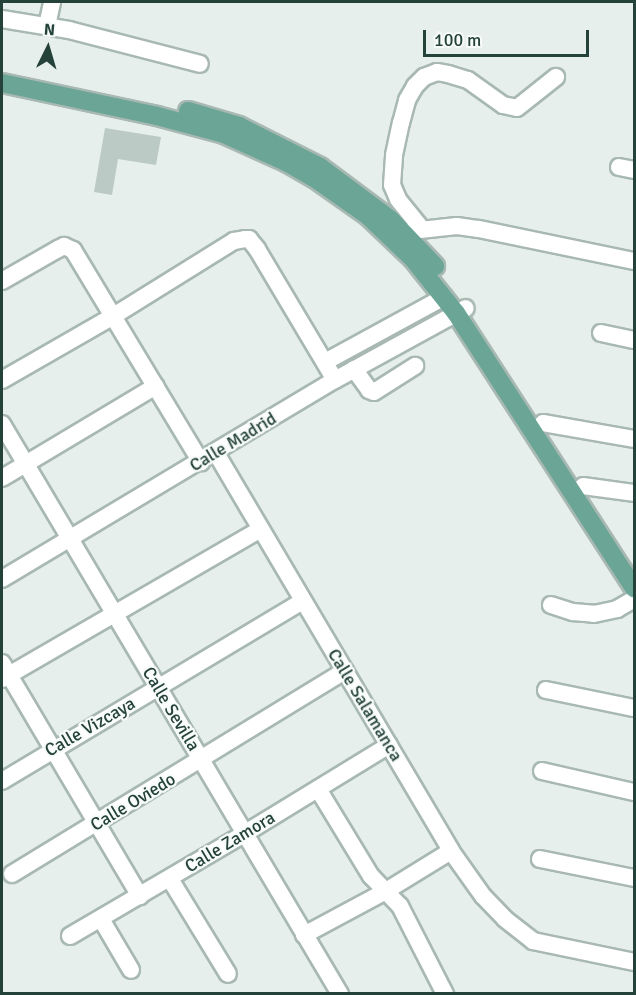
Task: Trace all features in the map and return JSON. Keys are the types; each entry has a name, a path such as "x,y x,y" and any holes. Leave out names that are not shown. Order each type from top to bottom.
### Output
{"main road":[{"path":"2,70 183,110 239,126 320,167 414,231 461,311 634,588"},
{"path":"2,83 204,128 278,158 314,178 368,216 408,254 444,297 461,311 543,423 634,567"}],"street":[{"path":"47,26 52,2"},
{"path":"2,19 47,26 200,64"},
{"path":"556,77 517,108 503,105 468,80 437,72 424,77 415,86 401,123 394,155 393,185 398,199 414,231 457,226 634,261"},
{"path":"2,380 115,315 234,241 249,239 335,380"},
{"path":"7,278 64,246 73,250 115,315 201,462"},
{"path":"325,362 444,297"},
{"name":"Calle Madrid","path":"2,579 335,380 461,311"},
{"path":"601,333 634,340"},
{"path":"354,369 369,390 374,392 415,366"},
{"path":"2,478 156,386"},
{"path":"543,423 634,439"},
{"name":"Calle Sevilla","path":"2,424 340,993"},
{"name":"Calle Salamanca","path":"216,453 451,850 483,896 505,919 532,941 634,962"},
{"path":"583,486 634,493"},
{"path":"140,896 4,673 114,615 261,529"},
{"path":"551,605 573,612 594,614 617,609 634,599"},
{"name":"Calle Vizcaya","path":"2,781 52,749 303,601"},
{"name":"Calle Oviedo","path":"12,874 345,671"},
{"path":"546,690 634,708"},
{"name":"Calle Zamora","path":"70,936 170,879 389,745"},
{"path":"542,771 634,792"},
{"path":"318,789 371,876 400,906 445,993"},
{"path":"304,935 386,891 451,850"},
{"path":"540,859 634,878"},
{"path":"170,879 228,974"},
{"path":"101,919 131,970"}],"building":[{"path":"105,128 161,137 156,165 118,159 112,195 94,192"}]}
